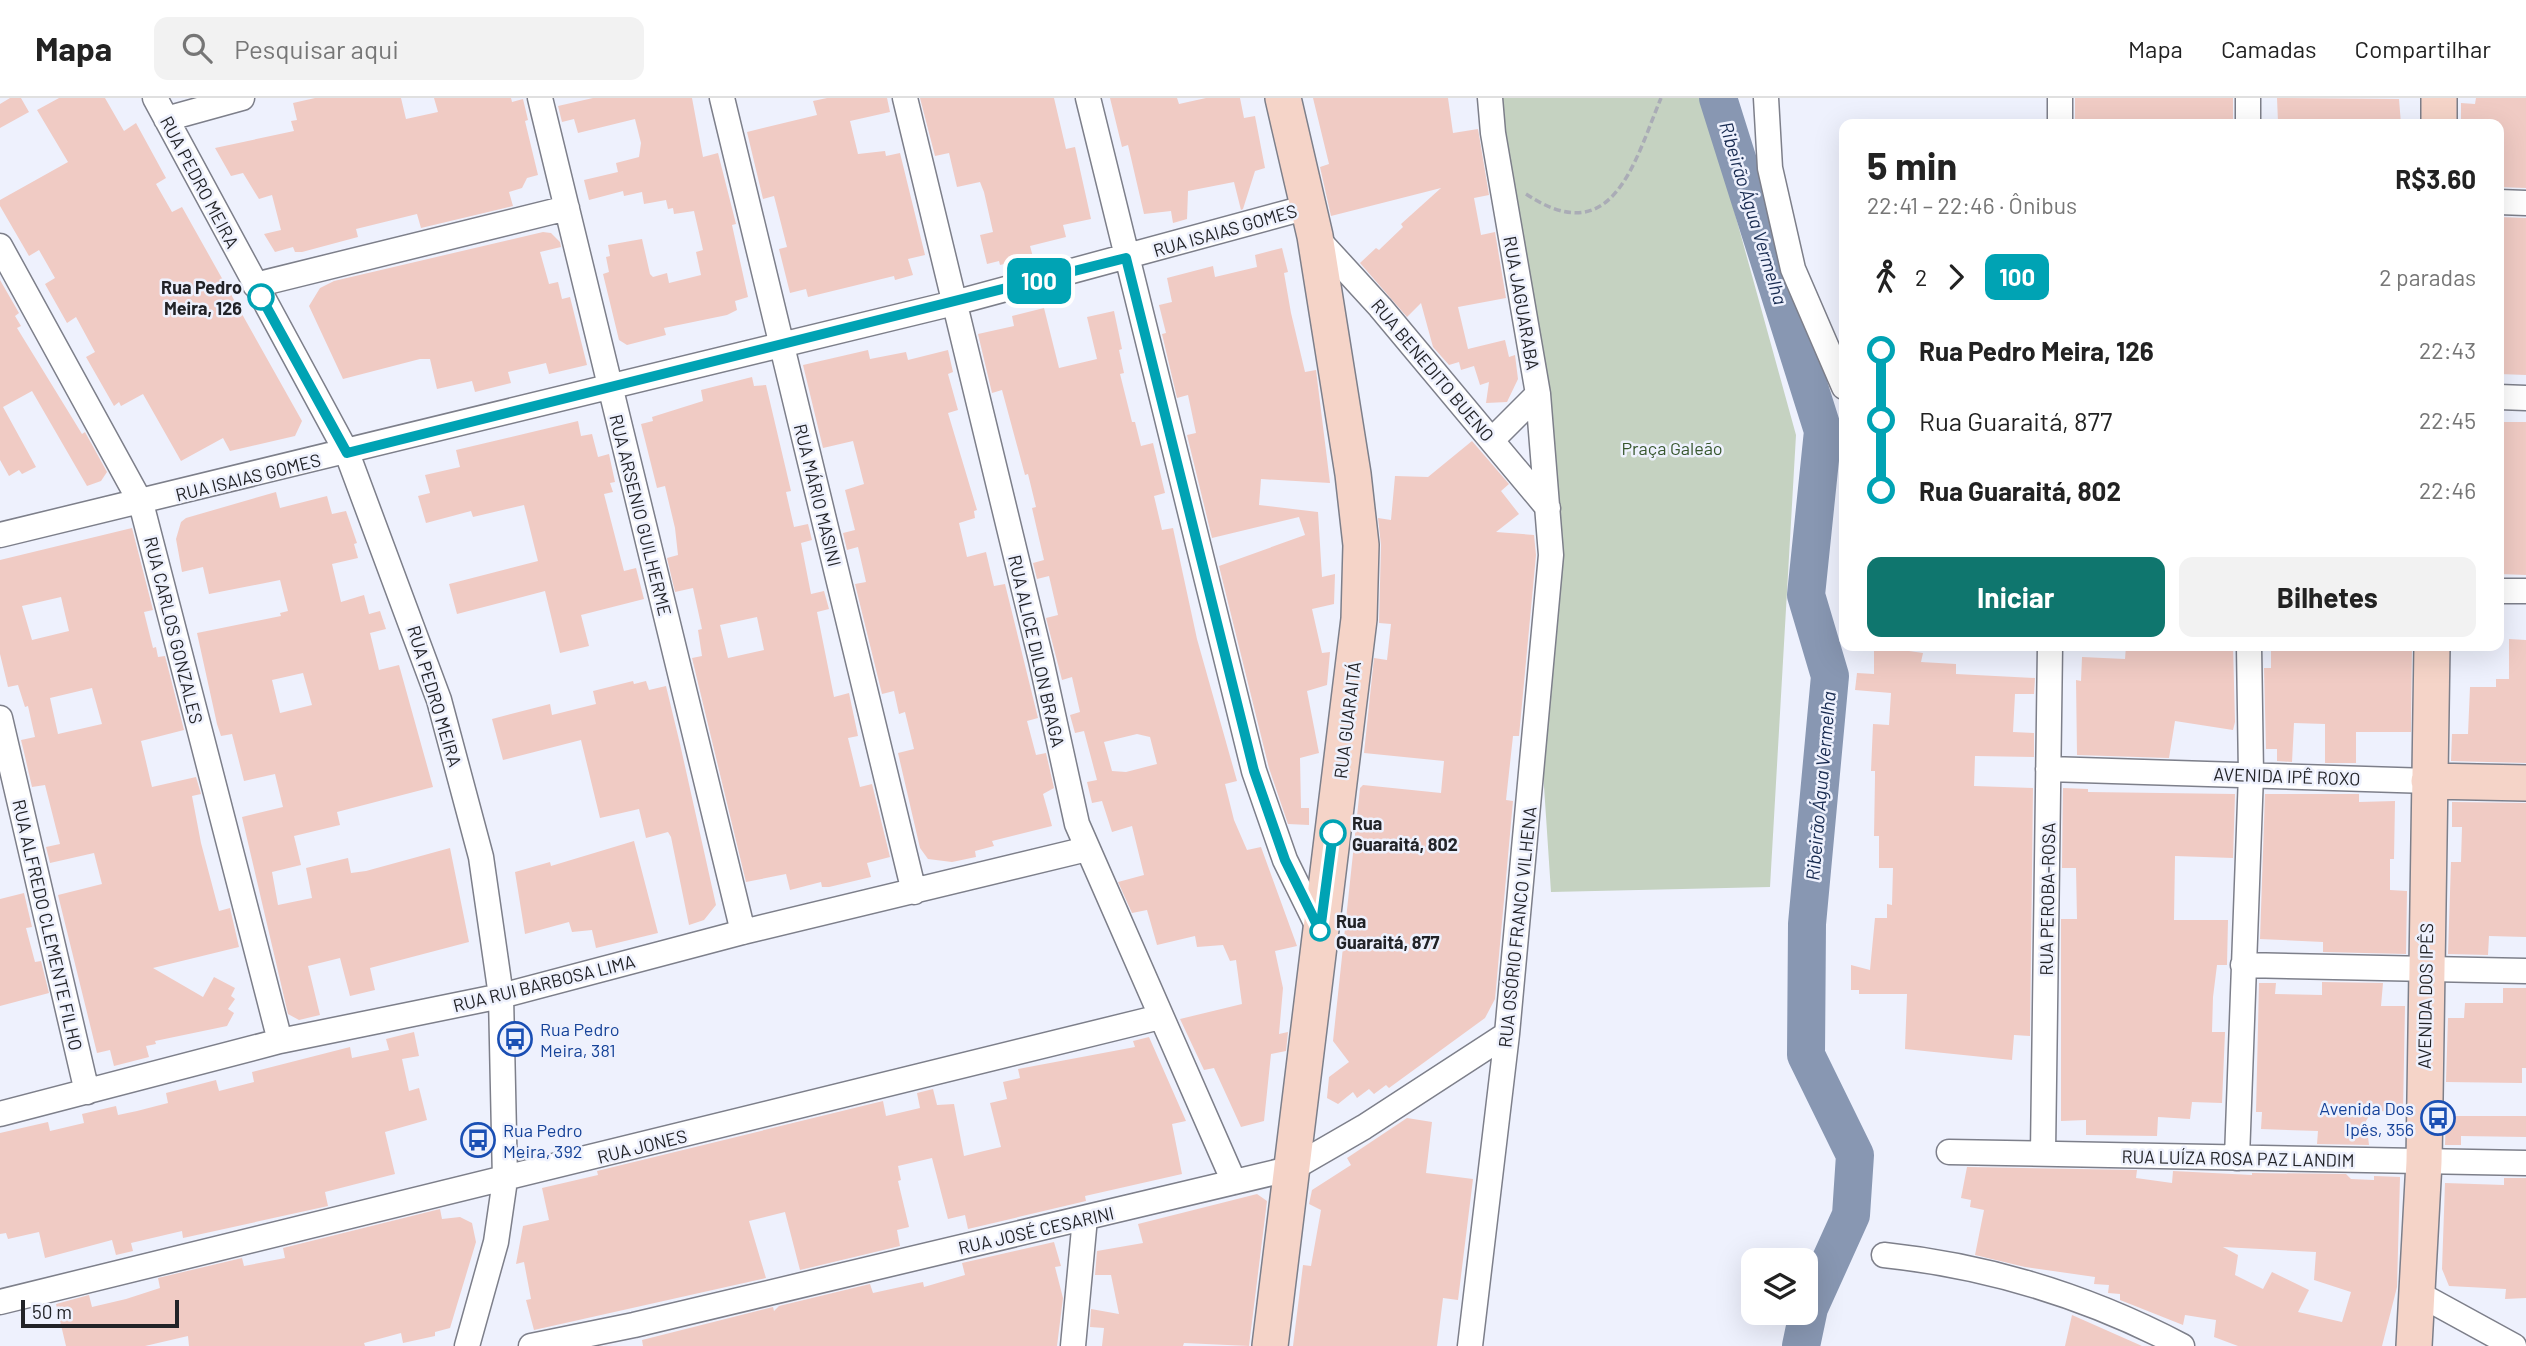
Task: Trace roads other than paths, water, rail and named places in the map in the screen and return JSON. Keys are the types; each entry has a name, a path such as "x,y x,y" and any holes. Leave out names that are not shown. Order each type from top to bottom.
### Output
{"street":[{"path":"160,108 242,98"},
{"name":"RUA ARSENIO GUILHERME","path":"540,98 743,932"},
{"name":"RUA MÁRIO MASINI","path":"722,98 914,891"},
{"name":"RUA ALICE DILON BRAGA","path":"905,98 1041,660 1077,824 1234,1182"},
{"path":"1088,98 1254,771 1285,860 1320,931"},
{"name":"RUA GUARAITÁ","path":"1270,1346 1359,619 1361,545 1353,474 1311,221 1283,98"},
{"name":"RUA JAGUARABA","path":"1490,98 1538,394 1549,508"},
{"path":"1766,98 1770,168 1793,269 1839,375"},
{"path":"2060,98 2060,119"},
{"path":"2248,98 2248,119"},
{"path":"2439,119 2440,98"},
{"name":"RUA PEDRO MEIRA","path":"160,108 347,453 415,631 452,747 481,857 501,996 505,1180 496,1242 467,1346"},
{"path":"2504,202 2526,203"},
{"path":"255,285 567,208"},
{"name":"RUA ISAIAS GOMES","path":"0,535 347,453 1126,258 1311,221"},
{"name":"RUA BENEDITO BUENO","path":"1311,221 1549,508"},
{"name":"RUA CARLOS GONZALES","path":"0,246 141,503 280,1041"},
{"path":"1492,440 1538,394"},
{"path":"2504,397 2526,398"},
{"name":"RUA OSÓRIO FRANCO VILHENA","path":"1471,1346 1507,1034 1549,600 1549,508"},
{"path":"2504,591 2526,591"},
{"name":"RUA PEROBA-ROSA","path":"2043,1153 2050,651"},
{"path":"2237,1158 2251,774 2249,651"},
{"name":"AVENIDA DOS IPÊS","path":"2414,1346 2419,1294 2424,1162 2424,969 2432,651"},
{"name":"RUA ALFREDO CLEMENTE FILHO","path":"0,718 88,1091"},
{"name":"AVENIDA IPÊ ROXO","path":"2048,769 2526,783"},
{"name":"RUA RUI BARBOSA LIMA","path":"0,1114 280,1041 501,996 743,932 1087,849"},
{"path":"2242,965 2526,971"},
{"name":"RUA JONES","path":"0,1302 1160,1017"},
{"name":"RUA JOSÉ CESARINI","path":"531,1346 1293,1168 1364,1127 1507,1034"},
{"name":"RUA LUÍZA ROSA PAZ LANDIM","path":"1949,1152 2526,1163"},
{"path":"1073,1346 1085,1218"},
{"path":"1884,1255 1938,1260 2005,1275 2089,1305 2182,1346"},
{"path":"2419,1294 2514,1346"}],"waterway":[{"name":"Ribeirão Água Vermelha","path":"1718,98 1823,431 1806,595 1830,676 1807,924 1806,1055 1855,1155 1851,1215 1809,1308 1801,1346"}],"place":[{"name":"Rua Pedro Meira, 126","path":"261,297"},
{"name":"Rua Guaraitá, 802","path":"1333,833"},
{"name":"Rua Guaraitá, 877","path":"1320,931"},
{"name":"Rua Pedro Meira, 381","path":"515,1039"},
{"name":"Avenida Dos Ipês, 356","path":"2438,1118"},
{"name":"Rua Pedro Meira, 392","path":"478,1140"}],"park label":[{"name":"Praça Galeão","path":"1672,448"}]}
